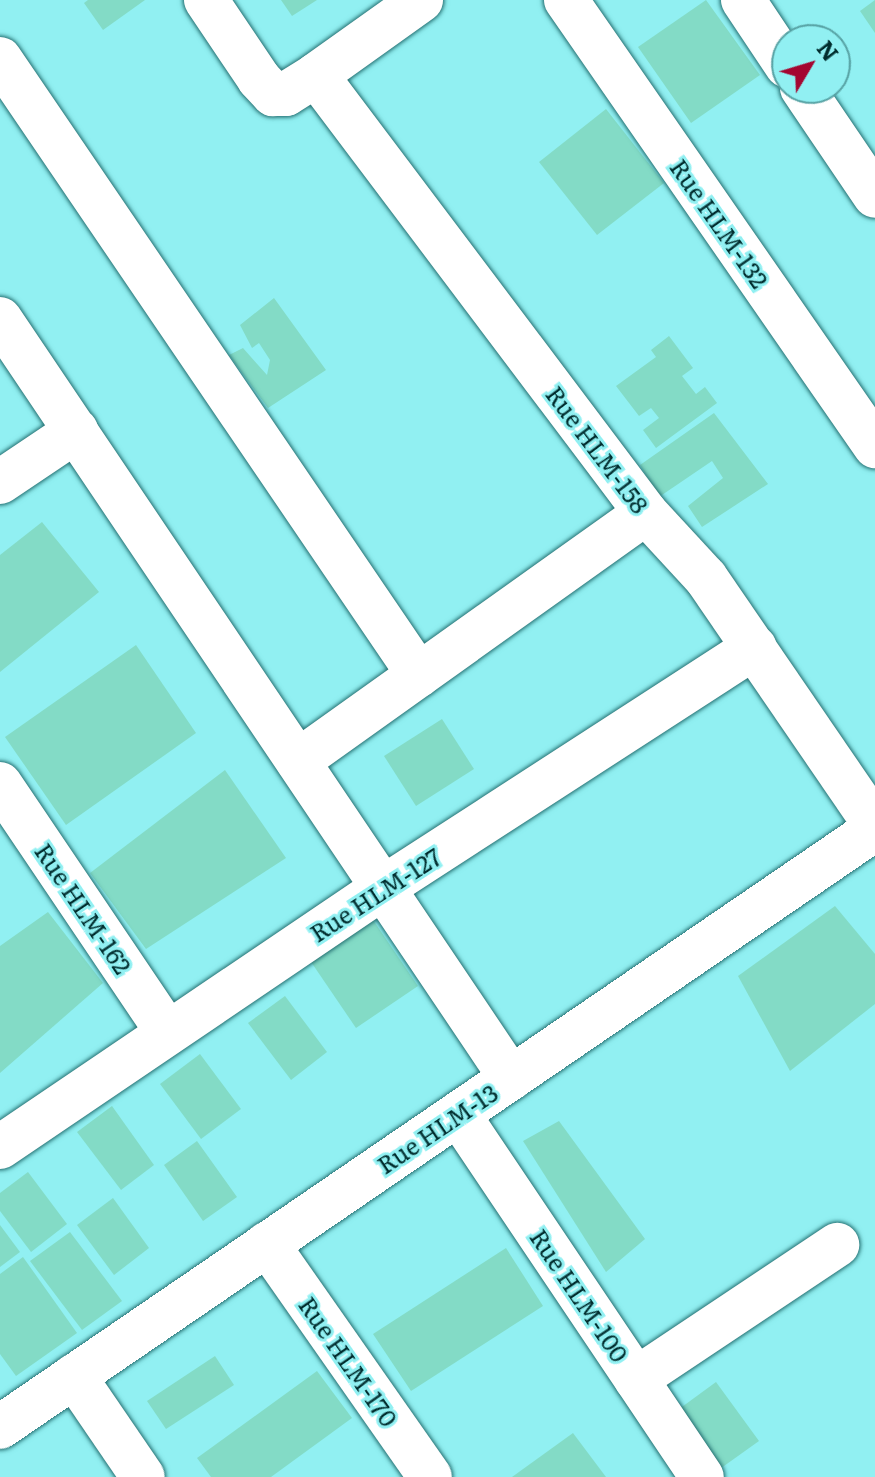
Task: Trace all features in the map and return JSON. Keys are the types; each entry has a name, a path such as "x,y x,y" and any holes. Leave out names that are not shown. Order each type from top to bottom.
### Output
{"street":[{"path":"206,0 259,79 273,94 286,94 316,75 421,0"},
{"name":"Rue HLM-132","path":"566,0 875,446"},
{"path":"743,0 771,42"},
{"path":"0,59 419,675"},
{"name":"Rue HLM-158","path":"316,75 646,513 706,578 875,827"},
{"path":"813,104 875,196"},
{"path":"0,319 511,1078"},
{"path":"0,482 76,431"},
{"path":"298,761 646,513"},
{"name":"Rue HLM-127","path":"0,1147 381,889 755,647"},
{"name":"Rue HLM-162","path":"0,784 168,1033"},
{"name":"Rue HLM-13","path":"6,1409 74,1376 875,827"},
{"name":"Rue HLM-100","path":"458,1114 702,1477"},
{"name":"Rue HLM-170","path":"267,1244 430,1477"},
{"path":"636,1379 837,1245"},
{"path":"74,1376 143,1477"}],"building":[{"path":"88,0 145,0 103,30 84,3"},
{"path":"281,0 317,0 292,16"},
{"path":"706,0 760,75 691,123 638,47"},
{"path":"875,0 875,33 860,11"},
{"path":"606,109 664,183 597,235 539,162"},
{"path":"274,298 326,370 268,408 229,355 243,348 267,375 270,360 259,343 252,348 240,325"},
{"path":"669,336 693,368 682,376 696,394 705,387 717,403 656,448 643,430 659,418 651,408 639,416 616,386 656,357 651,350"},
{"path":"714,413 768,484 702,527 688,506 723,478 712,461 659,497 640,465"},
{"path":"42,522 99,592 0,672 0,555"},
{"path":"136,645 196,733 66,825 5,737"},
{"path":"442,719 474,769 416,806 384,756"},
{"path":"225,770 286,858 146,949 90,873"},
{"path":"835,906 875,954 875,1004 790,1071 738,976"},
{"path":"48,912 103,983 0,1073 0,946"},
{"path":"369,914 418,986 356,1028 307,956"},
{"path":"285,996 327,1052 291,1080 248,1023"},
{"path":"200,1054 241,1109 201,1139 160,1084"},
{"path":"112,1106 154,1165 121,1190 77,1132"},
{"path":"559,1121 645,1239 606,1272 523,1141"},
{"path":"197,1141 237,1197 203,1221 164,1165"},
{"path":"28,1172 67,1224 31,1252 0,1211 0,1193"},
{"path":"113,1198 149,1248 114,1275 77,1225"},
{"path":"0,1225 20,1252 0,1267"},
{"path":"70,1232 122,1301 82,1330 30,1261"},
{"path":"506,1248 543,1306 411,1391 373,1334"},
{"path":"23,1257 77,1333 16,1376 0,1354 0,1274"},
{"path":"215,1356 234,1385 166,1429 147,1401"},
{"path":"317,1371 352,1418 271,1477 211,1477 197,1458"},
{"path":"716,1382 759,1441 717,1471 675,1412"},
{"path":"573,1433 606,1477 512,1477"}]}
